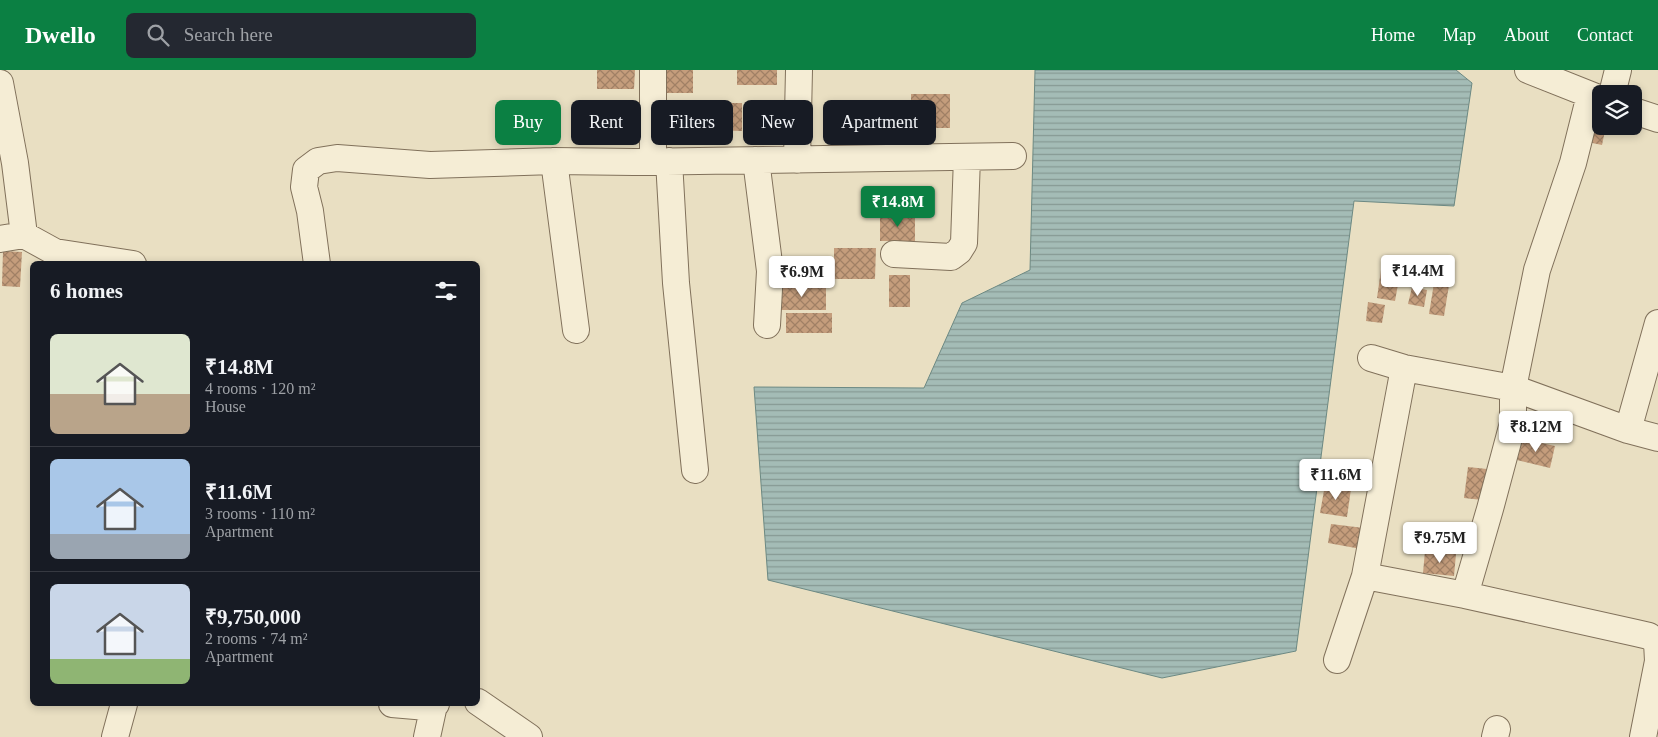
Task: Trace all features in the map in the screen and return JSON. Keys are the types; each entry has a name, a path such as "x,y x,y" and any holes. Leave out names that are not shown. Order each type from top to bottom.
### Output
{"street":[{"path":"653,70 661,161 676,283 695,470"},
{"path":"797,160 799,70"},
{"path":"1608,85 1618,70"},
{"path":"1538,72 1592,93"},
{"path":"0,83 15,163 12,237 85,260"},
{"path":"1642,114 1658,119"},
{"path":"1465,595 1513,423 1513,388 1537,270 1574,163 1592,118"},
{"path":"317,261 310,211 304,187 306,170 318,162 337,158 430,164 1013,156"},
{"path":"894,254 951,257 960,251 964,243 967,157"},
{"path":"756,160 770,271 767,325"},
{"path":"554,161 576,330"},
{"path":"1628,430 1658,323"},
{"path":"1371,358 1404,368 1513,388 1628,430 1658,438"},
{"path":"1337,660 1365,576 1404,368"},
{"path":"1365,576 1465,595 1649,636 1657,642 1658,661 1643,737"},
{"path":"480,703 529,737"},
{"path":"115,737 123,706"},
{"path":"415,706 430,706"},
{"path":"427,737 435,706"}],"water":[{"path":"1035,70 1456,70 1472,83 1454,206 1354,201 1296,651 1162,678 768,580 754,387 924,388 962,303 1030,270"}],"building":[{"path":"597,70 635,70 634,89 597,89"},
{"path":"663,70 693,70 693,93 663,93"},
{"path":"737,70 777,70 777,85 737,85"},
{"path":"911,94 950,94 950,128 936,128 936,100 911,100"},
{"path":"733,103 742,103 742,131 733,131"},
{"path":"1592,122 1592,135 1604,135 1602,145 1583,141"},
{"path":"880,214 915,214 915,241 880,241"},
{"path":"834,248 876,248 875,279 834,279"},
{"path":"3,251 22,252 20,287 2,286"},
{"path":"1381,270 1400,273 1395,301 1377,298"},
{"path":"889,275 910,275 910,307 889,307"},
{"path":"1435,277 1450,279 1444,316 1429,314"},
{"path":"778,285 826,285 826,310 778,310"},
{"path":"1412,287 1427,290 1424,307 1408,304"},
{"path":"1368,302 1385,305 1382,323 1366,321"},
{"path":"786,313 832,313 832,333 786,333"},
{"path":"1523,439 1555,446 1550,468 1517,460"},
{"path":"1468,467 1487,469 1482,500 1464,498"},
{"path":"1325,485 1351,489 1347,517 1320,513"},
{"path":"1331,524 1364,528 1361,549 1328,543"},
{"path":"1425,551 1456,554 1454,576 1423,573"}]}
